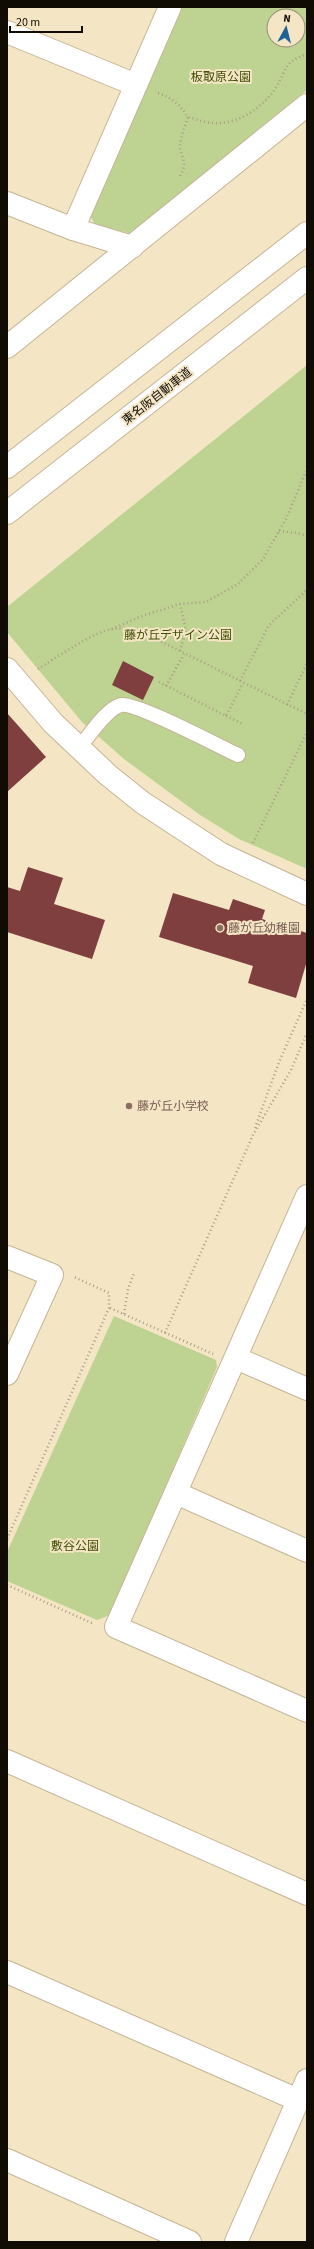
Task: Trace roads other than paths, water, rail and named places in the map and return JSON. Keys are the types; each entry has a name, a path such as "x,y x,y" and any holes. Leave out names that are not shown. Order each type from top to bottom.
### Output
{"main road":[{"path":"73,229 170,7"},
{"path":"7,32 136,85"},
{"path":"7,347 307,105"},
{"path":"7,203 73,229 132,247"},
{"path":"7,467 307,233"},
{"name":"東名阪自動車道","path":"7,513 307,278"},
{"path":"7,669 29,697 79,748 137,799 189,835 221,854 307,894"},
{"path":"307,1196 301,1226 235,1361 116,1627 307,1712"},
{"path":"7,1257 52,1275 7,1374"},
{"path":"235,1361 307,1389"},
{"path":"176,1493 307,1550"},
{"path":"7,1761 307,1894"},
{"path":"7,1972 298,2100"},
{"path":"236,2242 307,2080"},
{"path":"7,2160 190,2242"}],"lane":[{"path":"79,748 111,710 122,705 140,709 238,755"}],"place":[{"name":"藤が丘幼稚園","path":"220,928"},
{"name":"藤が丘小学校","path":"129,1106"}],"park label":[{"name":"板取原公園","path":"221,77"},
{"name":"藤が丘デザイン公園","path":"178,635"},
{"name":"敷谷公園","path":"75,1546"}]}
